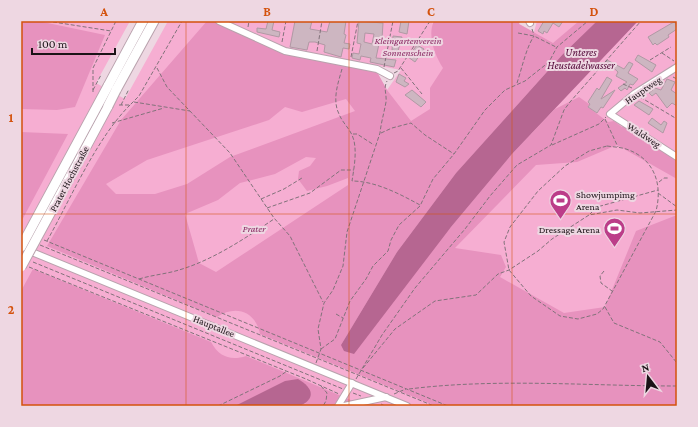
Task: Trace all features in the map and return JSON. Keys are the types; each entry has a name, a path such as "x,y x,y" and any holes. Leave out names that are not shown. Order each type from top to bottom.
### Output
{"highway":[{"name":"Prater Hochstraße","path":"21,247 143,21"},
{"name":"Prater Hochstraße","path":"25,267 116,90 154,21"}],"street":[{"path":"219,21 280,49 383,71 390,76"},
{"name":"Hauptweg","path":"608,116 636,92 677,67"},
{"name":"Waldweg","path":"608,116 677,157"},
{"name":"Hauptallee","path":"21,247 407,406"},
{"path":"338,406 352,383"},
{"path":"344,406 386,397"}],"path":[{"path":"47,21 111,31"},
{"path":"101,74 93,91 93,68 116,21"},
{"path":"46,242 96,152 116,122 146,86 182,21"},
{"path":"280,49 286,21"},
{"path":"315,57 322,21"},
{"path":"358,21 347,63 336,87 335,98 338,113 352,135 355,156 352,181 363,181 402,196 420,206"},
{"path":"383,71 393,21"},
{"path":"314,367 321,349 318,329 324,303 333,290 343,266 347,232 380,133 381,119 386,102 384,86 390,76 400,67 430,21"},
{"path":"321,349 335,339 350,301 366,279 373,266 388,251 391,240 400,225 420,206 433,179 454,154 485,110 505,90 525,81 549,62 557,47 588,21"},
{"path":"552,145 564,110 641,21"},
{"path":"516,85 526,58 528,46 534,36 530,22"},
{"path":"518,34 534,36 557,47"},
{"path":"650,60 671,46"},
{"path":"661,53 677,63"},
{"path":"400,67 422,94"},
{"path":"156,68 167,87 230,153 260,199 290,236 324,303"},
{"path":"623,84 677,118"},
{"path":"129,90 120,105 130,105"},
{"path":"134,102 191,111"},
{"path":"112,123 166,107"},
{"path":"352,383 359,375 382,335 415,288 465,230 490,196 517,165 552,145 598,124 608,116 618,148"},
{"path":"380,133 411,123 425,135 454,154"},
{"path":"352,135 357,134 375,145"},
{"path":"607,146 626,149 645,160 653,169 658,182 656,211 613,291 597,314 578,319 560,316 531,296 508,270 504,242 510,227 538,191 565,166 588,151 607,146"},
{"path":"267,208 310,193 340,170 354,170"},
{"path":"260,199 284,189 302,178"},
{"path":"658,182 664,178 668,178"},
{"path":"362,370 395,329 435,301 476,294 498,274 508,270 589,215 597,207 658,190"},
{"path":"658,193 677,207"},
{"path":"589,215 617,210 640,213 677,210"},
{"path":"138,279 178,270 207,260 247,237 274,218"},
{"path":"42,238 46,242 448,406"},
{"path":"39,244 434,406"},
{"path":"28,260 346,393"},
{"path":"25,267 320,385 371,400 385,406"},
{"path":"604,271 600,276 601,283 613,291"},
{"path":"604,306 614,323 660,342 677,363"},
{"path":"336,314 343,318"},
{"path":"218,406 280,376 286,371"},
{"path":"386,397 407,389 439,385 508,384 677,386"},
{"path":"320,385 327,393 326,401 323,406"}],"green space":[{"name":"Prater","path":"21,21 130,21 96,83 125,99 168,21 213,21 290,54 377,72 387,90 401,70 280,47 225,21 433,21 432,24 434,21 520,21 519,24 534,32 537,21 677,21 677,406 21,406"}],"shaded area":[{"path":"21,21 38,21 105,35 75,107 57,110 21,109"},
{"path":"207,21 213,21 290,54 377,72 387,90 411,121 430,109 430,88 443,68 437,58 433,45 431,33 434,21 520,21 519,24 553,43 579,21 597,21 563,54 456,173 397,252 341,345 451,227 512,154 555,109 579,97 589,104 588,107 608,122 614,121 622,127 626,125 677,159 677,179 617,145 577,162 536,165 455,248 501,255 506,267 500,277 564,313 605,307 636,231 677,215 677,406 436,406 260,334 258,326 254,320 244,312 231,311 217,317 47,246 121,120","holes":["346,99 355,111 230,157 187,184 155,194 116,194 106,184 147,160 269,120 285,107 302,112","306,157 316,158 310,166 299,171 298,179 307,191 327,186 348,178 348,185 216,272 199,263 185,214 218,200 240,183 275,174"]},
{"path":"21,132 68,134 21,222"},
{"path":"33,269 211,342 218,351 230,358 246,356 365,406 300,406 306,403 235,406 21,406 21,291"}],"water":[{"name":"Unteres Heustadelwasser","path":"597,21 638,21 512,154 451,227 354,354 344,351 341,345 397,252 456,173 563,54"},
{"path":"298,379 307,385 311,392 309,400 300,406 235,406 285,381"}],"building":[{"path":"268,21 274,21 272,30 280,32 279,37 257,32 257,28 266,29"},
{"path":"295,21 312,21 310,29 327,32 330,21 346,21 344,34 346,35 344,43 350,44 349,49 343,48 341,57 324,52 325,45 315,42 309,42 307,50 290,47"},
{"path":"359,21 383,23 382,39 380,39 376,58 396,60 394,67 370,62 371,58 361,56 360,60 352,58 353,53 359,54 361,44 357,43","holes":["365,33 374,34 372,44 364,42"]},
{"path":"401,21 409,21 407,34 399,32"},
{"path":"544,21 563,21 559,27 553,23 547,33 544,31 543,34 538,31"},
{"path":"675,22 677,29 668,35 669,37 657,45 655,43 653,45 648,37"},
{"path":"393,36 402,37 398,51 392,50"},
{"path":"417,45 424,49 415,62 408,57"},
{"path":"638,55 656,65 652,72 635,60"},
{"path":"607,60 624,69 629,62 633,64 628,73 638,79 633,85 630,84 627,90 625,88 621,91 618,88 627,82 616,76 618,72 606,61"},
{"path":"399,74 406,78 404,81 409,84 405,87 396,82"},
{"path":"607,77 612,80 601,99 615,90 603,108 601,107 597,113 588,107 590,104 588,102 597,88 599,90"},
{"path":"667,79 675,82 671,90 677,94 677,106 672,103 667,108 656,93 652,96 649,93 655,88 661,90"},
{"path":"412,90 426,102 421,107 405,95"},
{"path":"639,101 653,109 649,115 634,105"},
{"path":"652,118 661,125 664,121 667,123 663,133 648,123"}],"place":[{"name":"Showjumpimg Arena","path":"561,220"},
{"name":"Dressage Arena","path":"615,248"}],"park label":[{"name":"Kleingartenverein Sonnenschein","path":"408,46"}]}
